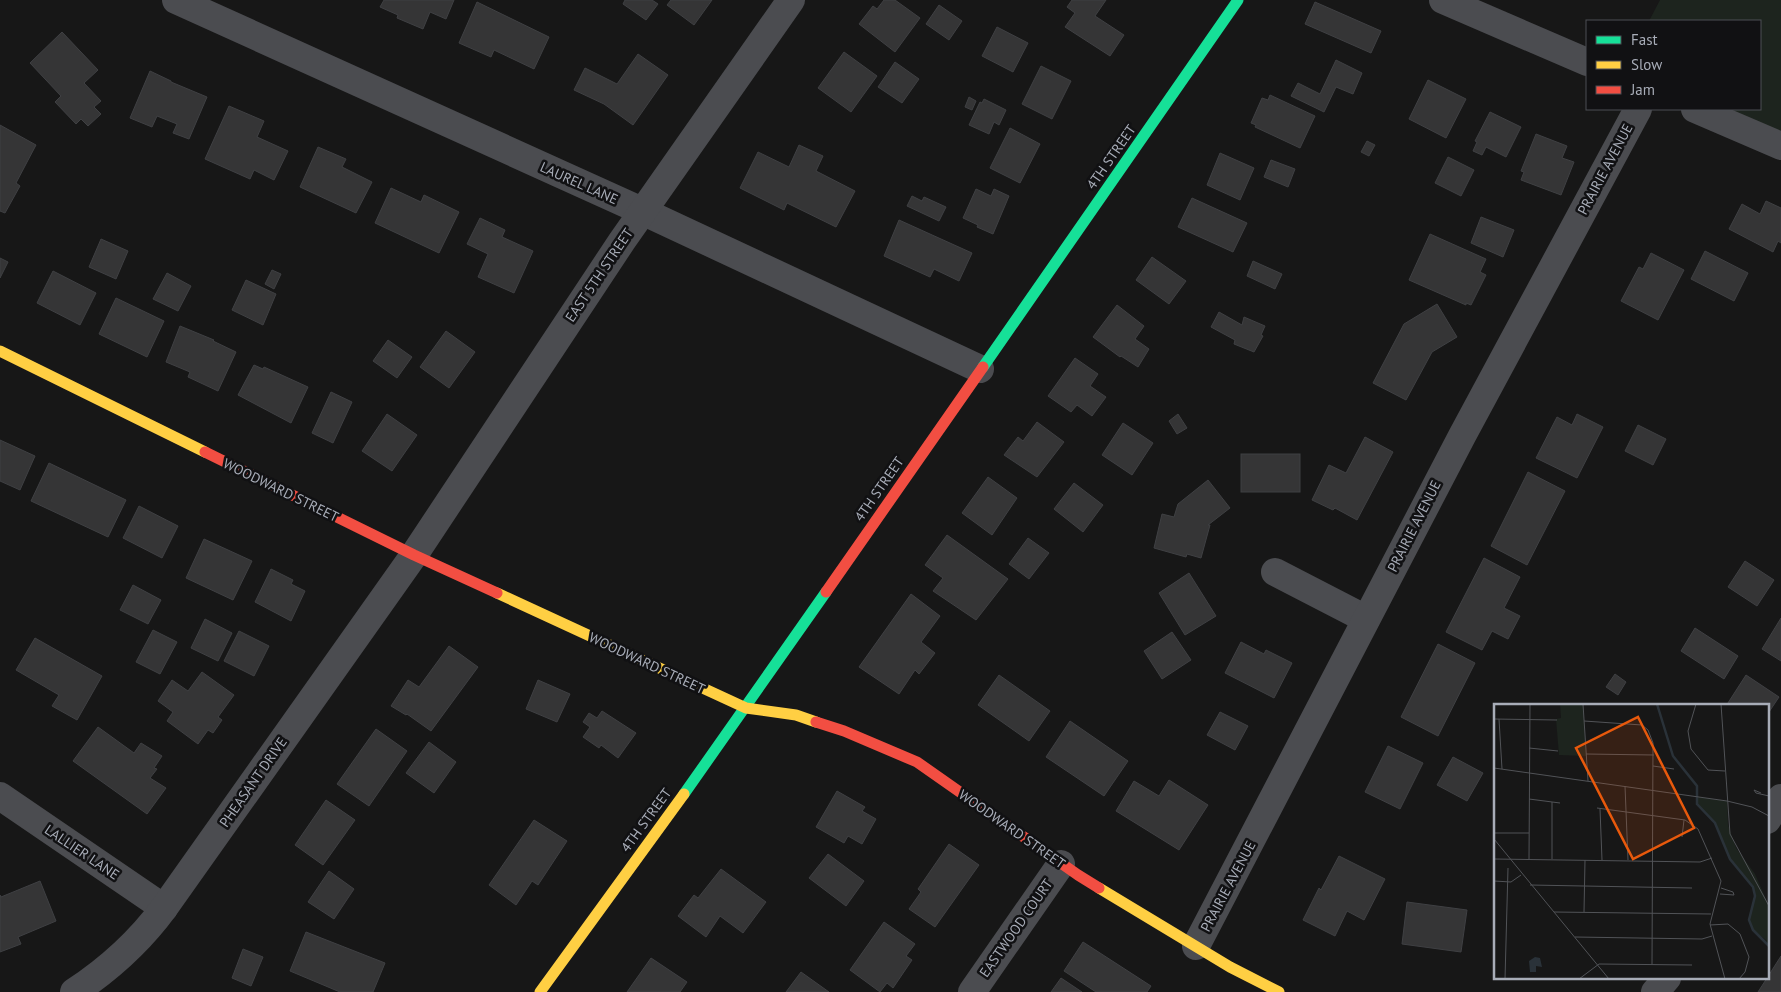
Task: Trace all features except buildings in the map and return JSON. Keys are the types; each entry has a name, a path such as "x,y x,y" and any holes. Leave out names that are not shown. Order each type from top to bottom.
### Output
{"street":[{"name":"LAUREL LANE","path":"176,0 642,211 980,369"},
{"name":"EAST 5TH STREET","path":"414,555 642,211 791,0"},
{"name":"4TH STREET","path":"540,992 746,708 1238,0"},
{"path":"1444,0 1586,62"},
{"name":"PRAIRIE AVENUE","path":"1196,946 1462,436 1637,110"},
{"path":"1697,110 1781,146"},
{"name":"WOODWARD STREET","path":"0,351 414,555 700,688 746,708 804,718 844,731 917,762 1061,864 1248,977 1279,992"},
{"name":"PHEASANT DRIVE","path":"74,992 105,970 129,949 164,908 414,555"},
{"path":"1275,572 1366,619"},
{"name":"LALLIER LANE","path":"0,796 164,908"},
{"path":"1768,818 1781,798"},
{"name":"EASTWOOD COURT","path":"972,992 1061,864"},
{"path":"1655,992 1665,980"}],"shaded area":[{"path":"1660,0 1781,0 1781,146 1697,110 1761,110 1761,20 1650,20"}],"traffic: fast":[{"path":"983,367 1238,0"},
{"path":"684,794 826,592"}],"traffic: slow":[{"path":"0,351 205,452"},
{"path":"497,593 746,708 796,715 816,722"},
{"path":"540,992 684,794"},
{"path":"1099,888 1230,967 1279,992"}],"traffic: jam":[{"path":"826,592 983,367"},
{"path":"205,452 414,555 497,593"},
{"path":"816,722 844,731 917,762 1099,888"}]}
